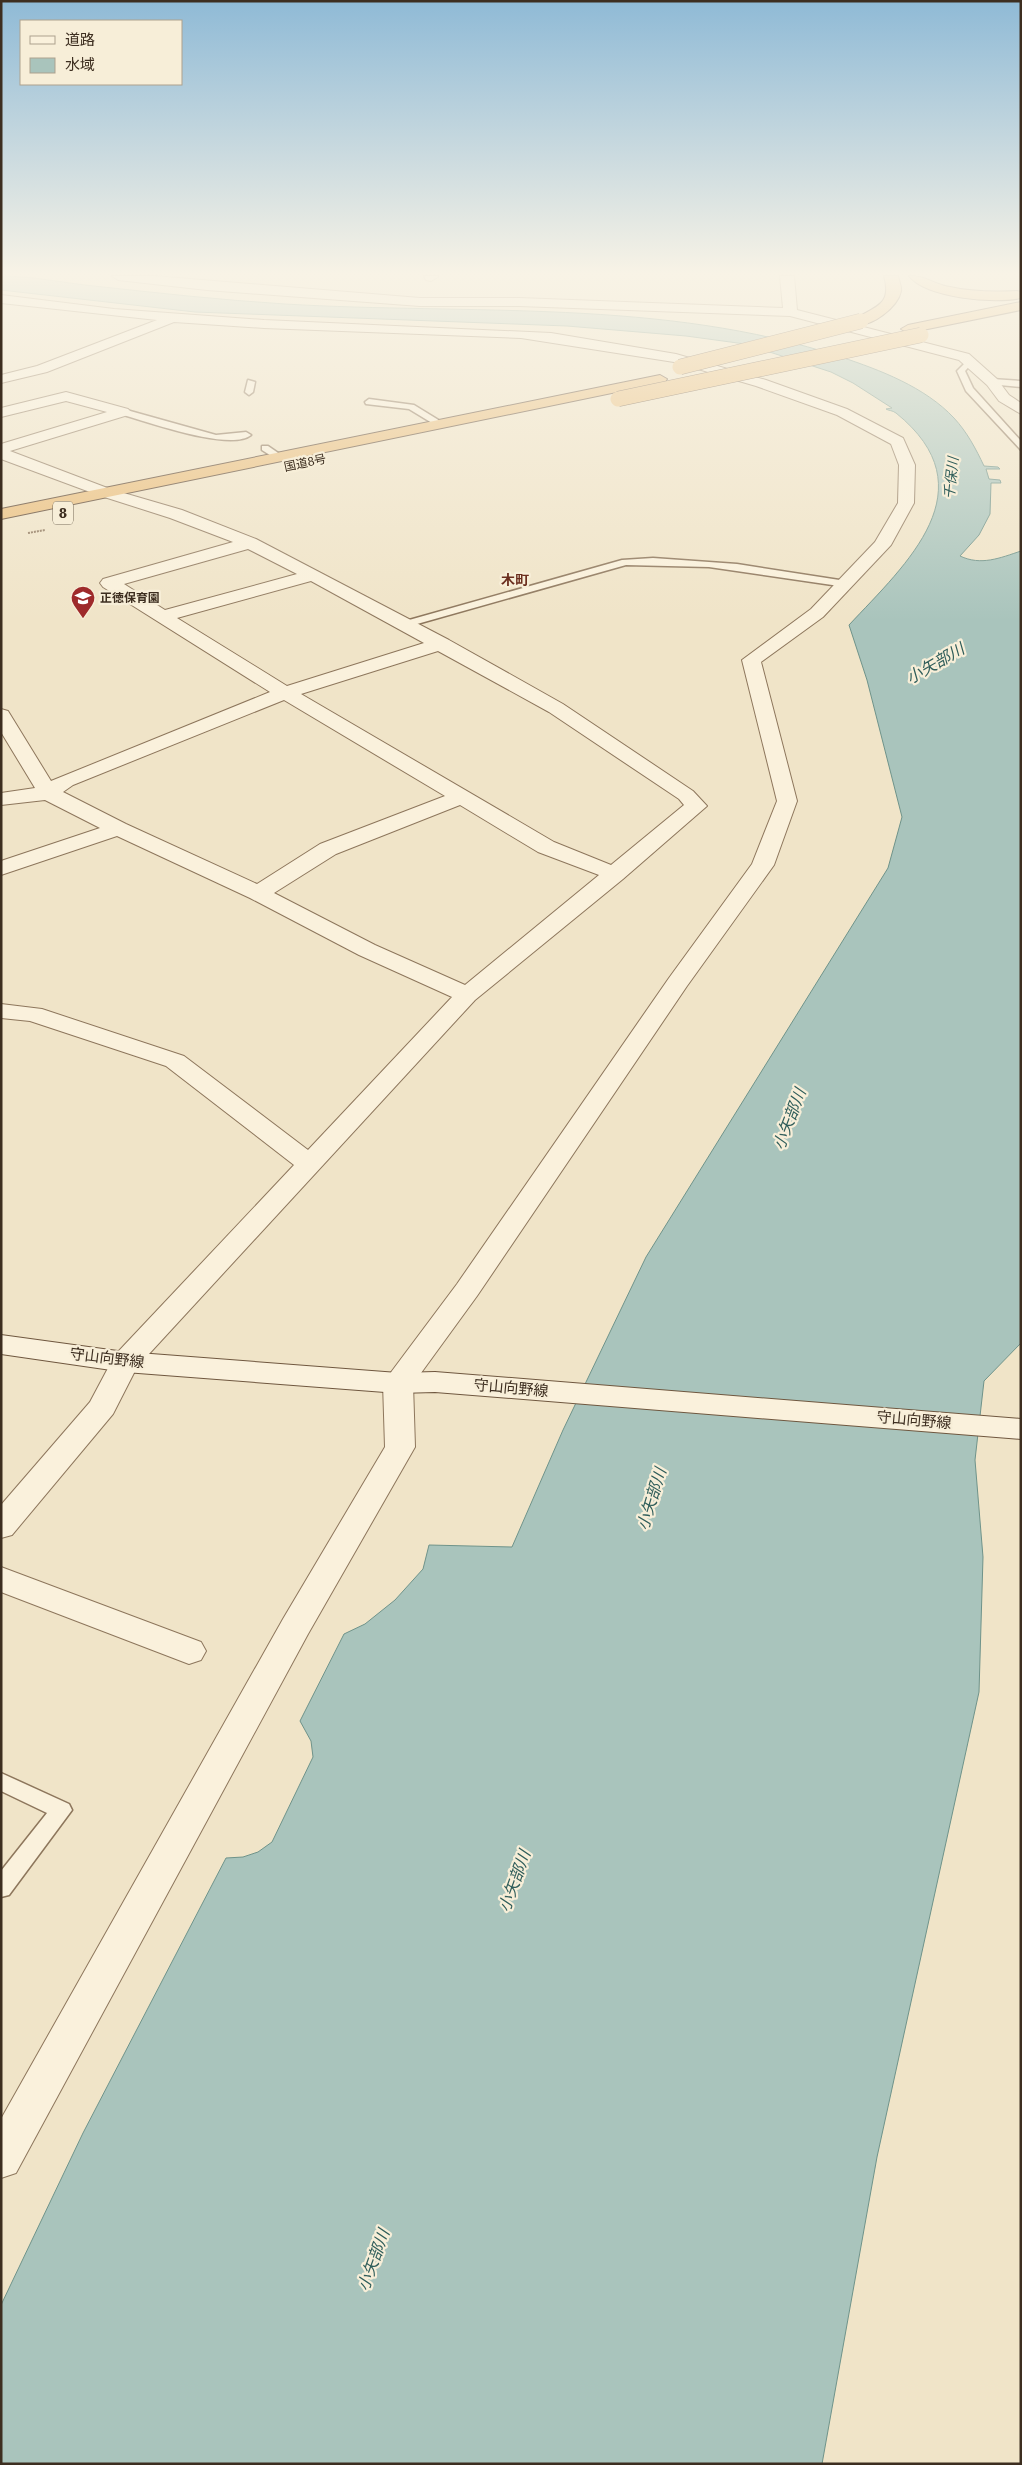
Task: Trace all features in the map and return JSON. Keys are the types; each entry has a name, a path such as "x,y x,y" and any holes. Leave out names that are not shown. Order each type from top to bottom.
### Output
{"highway":[{"name":"国道8号","path":"1,514 542,404 596,391"},
{"name":"国道8号","path":"1,526 655,391"}],"street":[{"path":"1,2159 295,1628 400,1447 398,1383 467,1290 677,983 763,865 787,801 751,660 817,613 846,584 882,545 906,503 907,465 898,441 842,412 783,391"},
{"path":"999,391 1004,398 1021,410"},
{"path":"1,413 66,396 112,417"},
{"path":"1,449 112,417"},
{"path":"1,453 125,500 176,514 250,543 406,624 556,708 686,795 696,806 467,995 125,1362 102,1407 1,1527"},
{"path":"250,543 109,583 285,694 546,847 615,874"},
{"path":"163,616 313,575"},
{"path":"1,799 48,793 66,780 285,694 442,644"},
{"path":"1,715 48,793 118,829 258,893 367,950 467,995"},
{"path":"258,893 328,849 461,797"},
{"path":"1,868 118,829"},
{"path":"1,1011 33,1014 175,1061 309,1164"},
{"name":"守山向野線","path":"1,1344 125,1362 398,1383 435,1382 1021,1429"},
{"path":"1,1579 189,1651"}],"lane":[{"path":"973,391 1021,447"},
{"path":"369,402 411,407 440,424"},
{"path":"112,417 216,438 246,435"},
{"path":"265,448 279,457"},
{"path":"406,624 626,562 652,560 730,568 846,584"},
{"path":"1,1781 61,1810 1,1888"}],"water":[{"path":"866,391 920,391 930,397 954,418 963,429 984,466 998,467 1000,469 986,469 989,479 1000,480 1001,483 991,483 990,514 979,535 960,556 983,561 1021,551 1021,1343 984,1381 975,1460 983,1557 979,1692 877,2157 822,2464 1,2464 1,2305 83,2133 226,1858 243,1857 258,1852 272,1842 313,1757 311,1741 300,1721 344,1634 365,1624 395,1600 423,1569 429,1545 512,1547 563,1430 646,1257 888,868 902,817 867,680 849,625 914,551 930,524 938,497 936,469 923,441 896,413 886,409 892,408"}],"place":[{"name":"正徳保育園","path":"83,619"}],"district":[{"name":"木町","path":"515,580"}],"water label":[{"name":"千保川","path":"951,478"},
{"name":"小矢部川","path":"935,663"},
{"name":"小矢部川","path":"789,1119"},
{"name":"小矢部川","path":"651,1499"},
{"name":"小矢部川","path":"514,1881"},
{"name":"小矢部川","path":"373,2260"}]}
